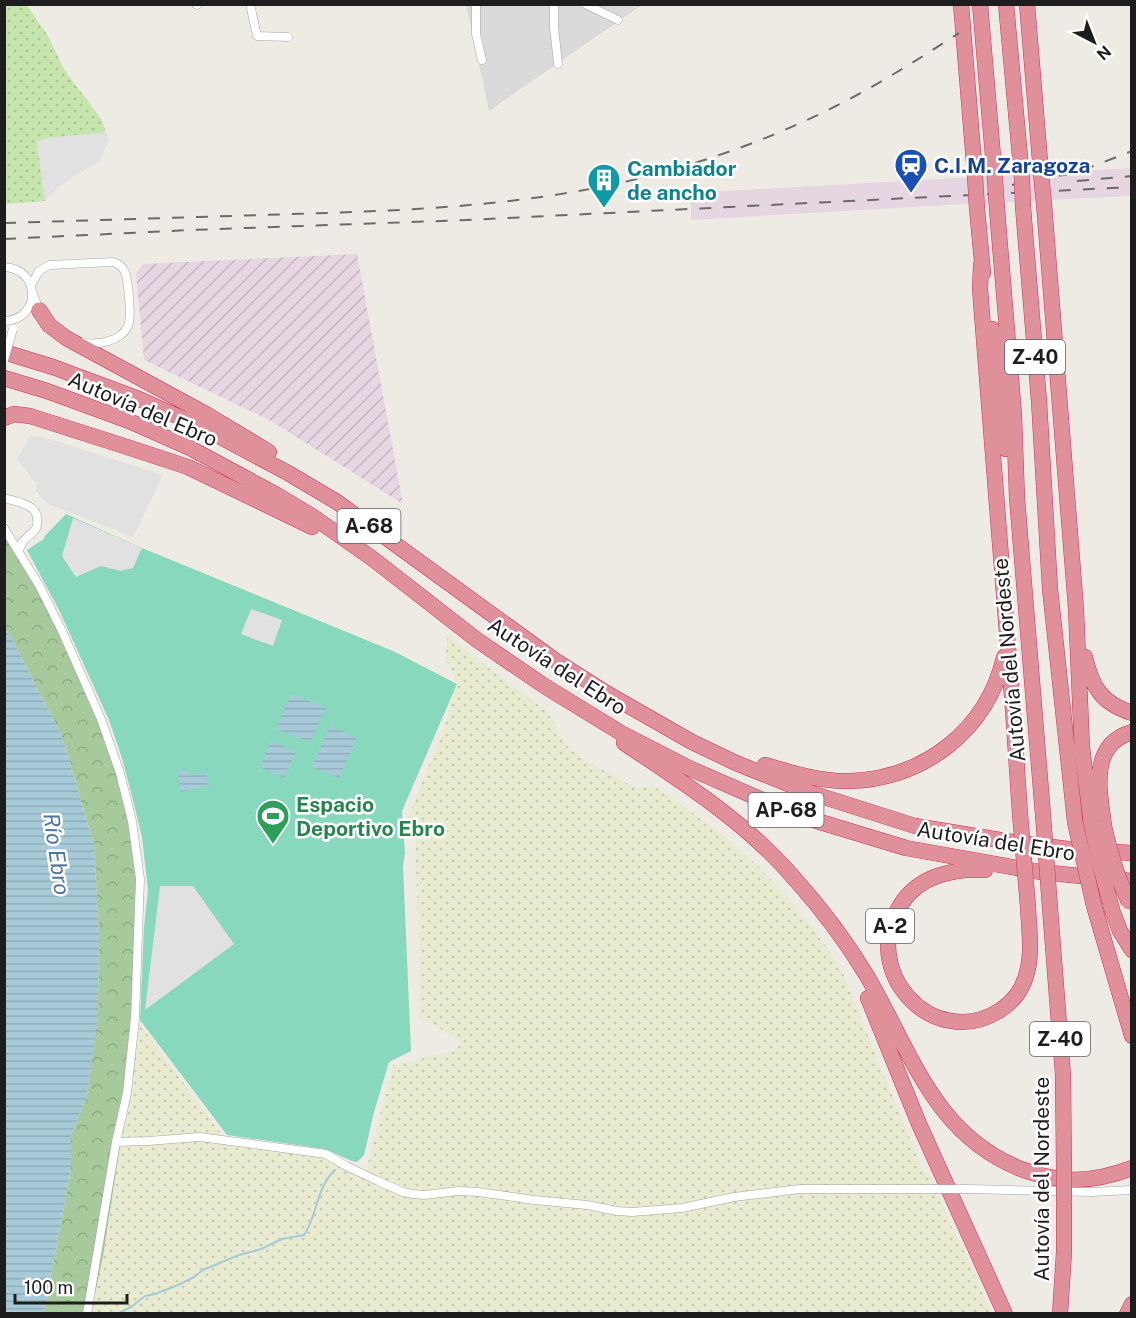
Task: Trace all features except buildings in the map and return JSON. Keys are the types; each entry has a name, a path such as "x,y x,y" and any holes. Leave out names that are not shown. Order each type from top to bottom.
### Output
{"highway":[{"path":"962,4 981,266 987,309 998,359 1008,478 1017,498"},
{"name":"Autovía del Nordeste","path":"980,4 1014,415 1017,498 1063,1075 1064,1252 1060,1314"},
{"name":"Z-40","path":"1006,4 1022,179 1050,589 1075,822 1094,906 1131,1036"},
{"path":"1027,4 1076,609 1082,747 1098,824 1130,904"},
{"path":"663,724 745,758 787,772 849,781 872,779 912,767 950,745 980,713 992,694 1000,674 1007,640 980,289 981,266"},
{"path":"39,310 49,325 59,333 206,414 283,460 324,489 337,502"},
{"name":"Autovía del Ebro","path":"4,352 53,367 139,399 192,422 288,473 337,502 556,661 692,742 736,763 808,792 915,826 1006,841 1131,854"},
{"path":"1046,507 1056,433 1057,377"},
{"name":"Autovía del Ebro","path":"4,378 129,421 200,453 277,495 312,516 477,640 546,687 621,733 692,769 797,815 906,848 1040,872 1131,882"},
{"path":"4,418 14,414 30,417 188,467 307,524 432,606"},
{"path":"1076,609 1089,675 1095,688 1111,704 1131,713"},
{"path":"477,640 543,691 686,784 738,823 794,877 850,949 924,1084 946,1115 977,1145 1010,1164 1050,1178 1095,1179 1131,1168"},
{"name":"A-2","path":"1007,640 1020,814 1028,908 1030,956 1027,974 1020,991 1002,1009 994,1014 966,1022 948,1020 920,1009 909,999 893,974 888,957 890,926 902,901 928,879 953,871 981,870 1056,877 1131,882"},
{"path":"1131,732 1114,742 1102,759 1098,824 1101,869 1112,910 1131,950"},
{"path":"834,928 864,988 919,1124 1005,1314"},
{"path":"1127,1314 1131,1304"}],"street":[{"path":"250,4 257,36 288,37"},
{"path":"476,4 476,34 482,60"},
{"path":"554,4 558,64"},
{"path":"585,4 618,20"},
{"path":"5,267 24,274 31,285 39,310 57,328 81,341 98,343 116,338 125,331 130,321 125,272 120,265 112,262 49,265 39,271 31,285"},
{"path":"4,360 13,328 29,307 33,294"},
{"path":"4,321 20,317"},
{"path":"4,498 26,504 36,513 37,526 21,545 20,552"},
{"path":"6,530 18,536 28,536"},
{"path":"6,530 32,570 97,710 120,773 132,821 140,879 135,1018 127,1093 116,1142 87,1314"},
{"path":"116,1142 200,1137 319,1153 326,1154 378,1182 413,1194 478,1192 632,1212 682,1209 735,1197 800,1189 1091,1192 1131,1190"}],"shaded area":[{"path":"466,4 642,5 489,111"},
{"path":"107,132 109,140 99,161 61,185 45,201 37,142 47,138"},
{"name":"C.I.M. Zaragoza","path":"1131,168 1131,196 691,220 691,193"},
{"path":"357,254 403,504 271,421 144,360 136,274 143,264"},
{"path":"30,436 43,437 163,475 133,537 48,504 36,491 36,483 17,459"},
{"path":"73,518 142,548 133,568 121,571 101,566 76,577 62,556"},
{"path":"251,609 282,620 273,646 241,634"},
{"path":"160,886 193,886 234,944 145,1010"}],"green space":[{"path":"5,5 27,5 48,36 65,71 102,120 105,129 104,133 47,138 37,142 45,201 5,204"},
{"name":"Espacio Deportivo Ebro","path":"66,514 142,548 393,651 457,684 402,811 411,1051 389,1062 364,1155 357,1162 325,1149 227,1135 140,1020 148,890 142,837 122,758 109,720 60,612 27,550 45,538"},
{"path":"4,536 62,631 120,773 140,879 134,1072 103,1256 91,1313 44,1313 71,1169 71,1135 87,1096 98,1014 99,934 94,845 62,736 5,629"},
{"path":"448,634 474,657 548,712 566,745 581,758 636,788 652,786 667,794 722,834 759,867 793,903 842,970 923,1170 932,1177 951,1226 966,1254 991,1313 91,1314 103,1256 120,1142 135,1018 226,1140 319,1153 365,1175 393,1065 454,1051 462,1043 436,1026 419,1019 420,976 415,839 408,816 440,739 457,684 445,658"}],"water":[{"name":"Río Ebro","path":"4,629 10,635 62,736 94,845 99,934 98,1016 87,1096 71,1135 71,1169 44,1313 5,1313"},
{"path":"291,694 326,708 310,742 276,729"},
{"path":"330,726 357,737 339,778 312,767"},
{"path":"271,741 296,752 284,778 260,767"},
{"path":"186,769 188,776 205,772 209,786 181,792 177,771"}],"waterway":[{"path":"117,1314 145,1296 178,1285 203,1270 282,1239 304,1235 324,1185 335,1170"}],"railway":[{"path":"4,223 448,207 550,196 601,187 701,161 780,132 857,95 959,33"},
{"path":"1012,185 1078,172 1132,151"},
{"path":"1077,181 1132,176"},
{"path":"4,239 467,220 1132,187"}],"place":[{"name":"C.I.M. Zaragoza","path":"911,194"},
{"name":"Cambiador de ancho","path":"604,209"},
{"name":"Espacio Deportivo Ebro","path":"273,845"}]}
